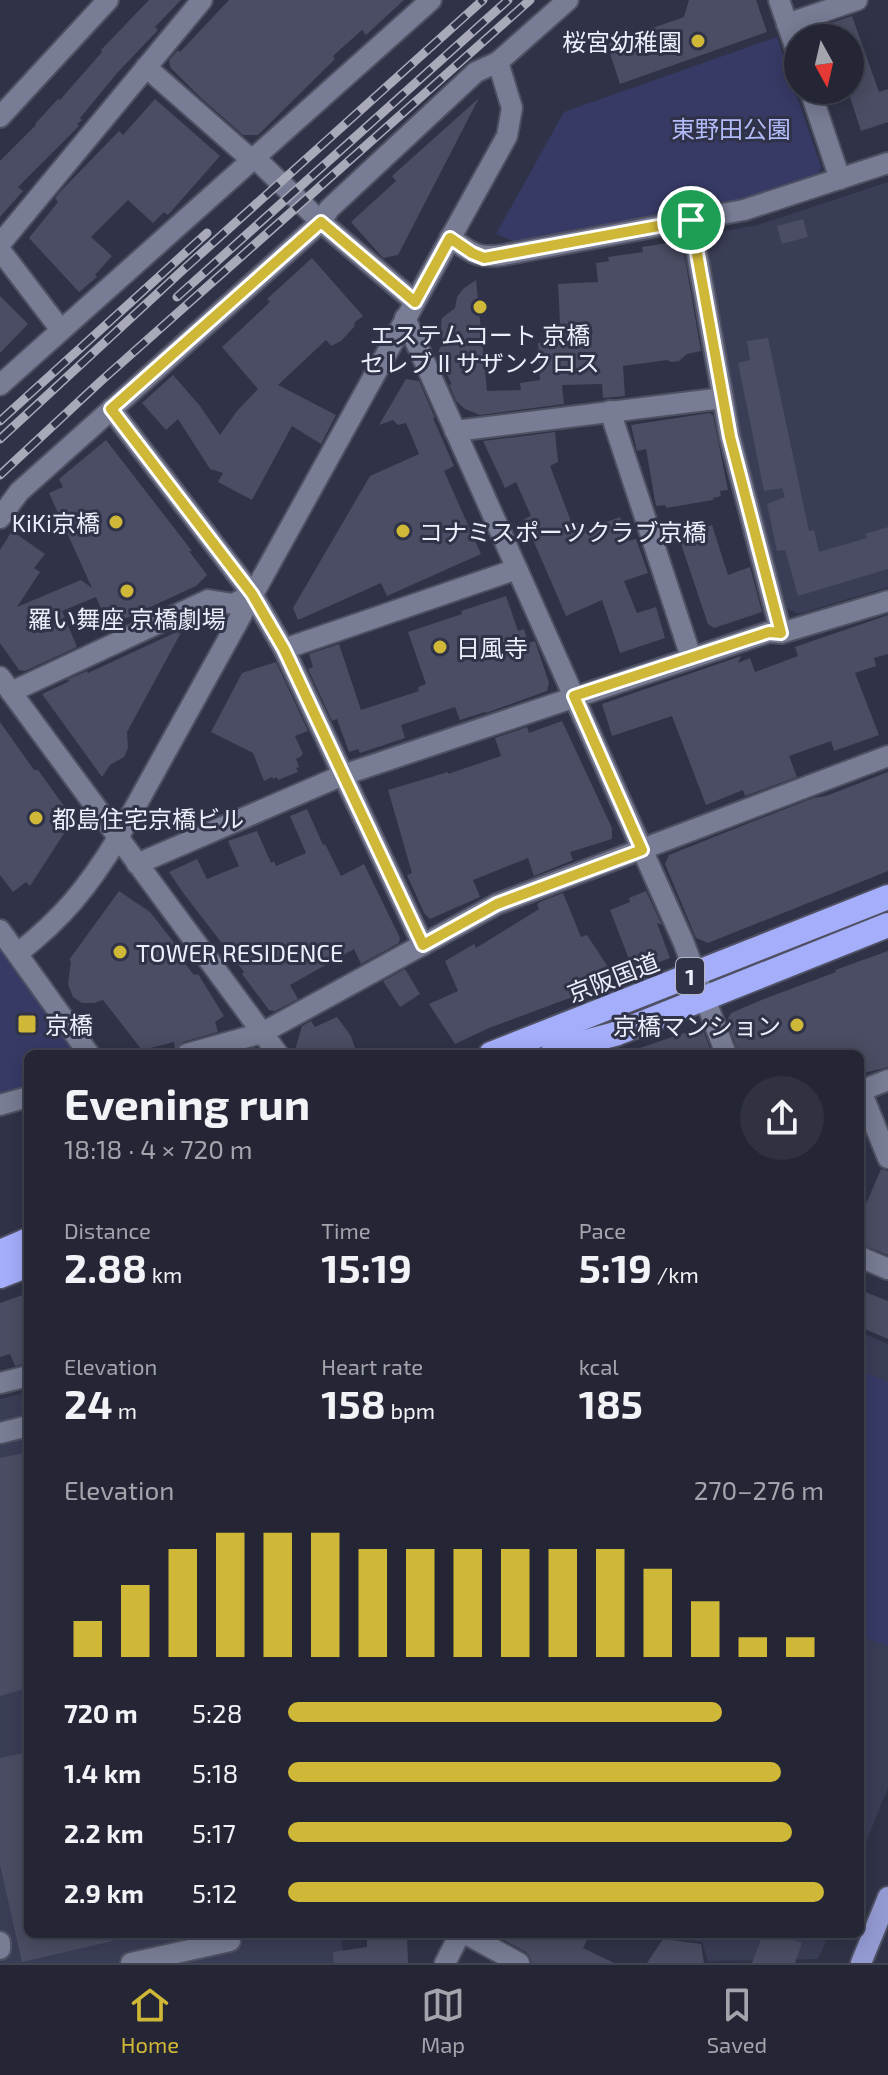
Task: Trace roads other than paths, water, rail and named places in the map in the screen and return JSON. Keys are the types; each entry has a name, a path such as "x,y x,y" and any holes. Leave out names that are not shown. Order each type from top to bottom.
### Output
{"highway":[{"name":"京阪国道","path":"571,1050 615,1034 700,986 888,897"},
{"name":"京阪国道","path":"503,1050 888,925"},
{"path":"0,1252 24,1242"},
{"path":"0,1276 24,1267"}],"main road":[{"path":"861,1963 888,1897"}],"street":[{"path":"0,117 108,0"},
{"path":"0,244 202,0"},
{"path":"0,385 431,0"},
{"path":"0,518 19,492 321,222 329,209 476,72 498,62 568,0"},
{"path":"779,0 787,24 857,0"},
{"path":"18,953 67,910 95,875 118,838 507,136 512,108 498,62"},
{"path":"146,67 245,154 255,158 410,310 455,431 642,850 724,1050"},
{"path":"815,104 840,179"},
{"path":"450,238 484,258 744,210 888,163"},
{"path":"691,220 730,437 781,633"},
{"path":"0,250 61,330"},
{"path":"455,431 723,398"},
{"path":"111,409 252,594 284,649 423,945"},
{"path":"610,411 691,657"},
{"path":"284,649 517,569"},
{"path":"252,594 233,604 208,600 5,684 275,1050"},
{"path":"137,864 343,775 769,632 781,633 888,601"},
{"path":"201,1050 262,1033 497,904 888,756"},
{"path":"0,930 86,1050"},
{"path":"864,1089 888,1080"},
{"path":"0,1105 24,1098"},
{"path":"864,1101 888,1158"},
{"path":"864,1259 888,1269"},
{"path":"0,1383 24,1377"},
{"path":"0,1433 24,1427"},
{"path":"445,1963 461,1938"},
{"path":"471,1938 519,1963"},
{"path":"131,1963 230,1941"},
{"path":"0,1942 0,1949"}],"railway":[{"path":"0,439 483,0"},
{"path":"177,297 508,0"},
{"path":"0,475 101,381 530,0"},
{"path":"0,421 207,233"}],"place":[{"name":"桜宮幼稚園","path":"698,41"},
{"name":"エステムコート 京橋 セレブ II サザンクロス","path":"480,307"},
{"name":"KiKi京橋","path":"116,522"},
{"name":"コナミスポーツクラブ京橋","path":"403,531"},
{"name":"羅い舞座 京橋劇場","path":"127,591"},
{"name":"日風寺","path":"440,647"},
{"name":"都島住宅京橋ビル","path":"36,818"},
{"name":"TOWER RESIDENCE","path":"120,952"},
{"name":"京橋","path":"27,1024"},
{"name":"京橋マンション","path":"797,1025"}],"park label":[{"name":"東野田公園","path":"731,128"}]}
